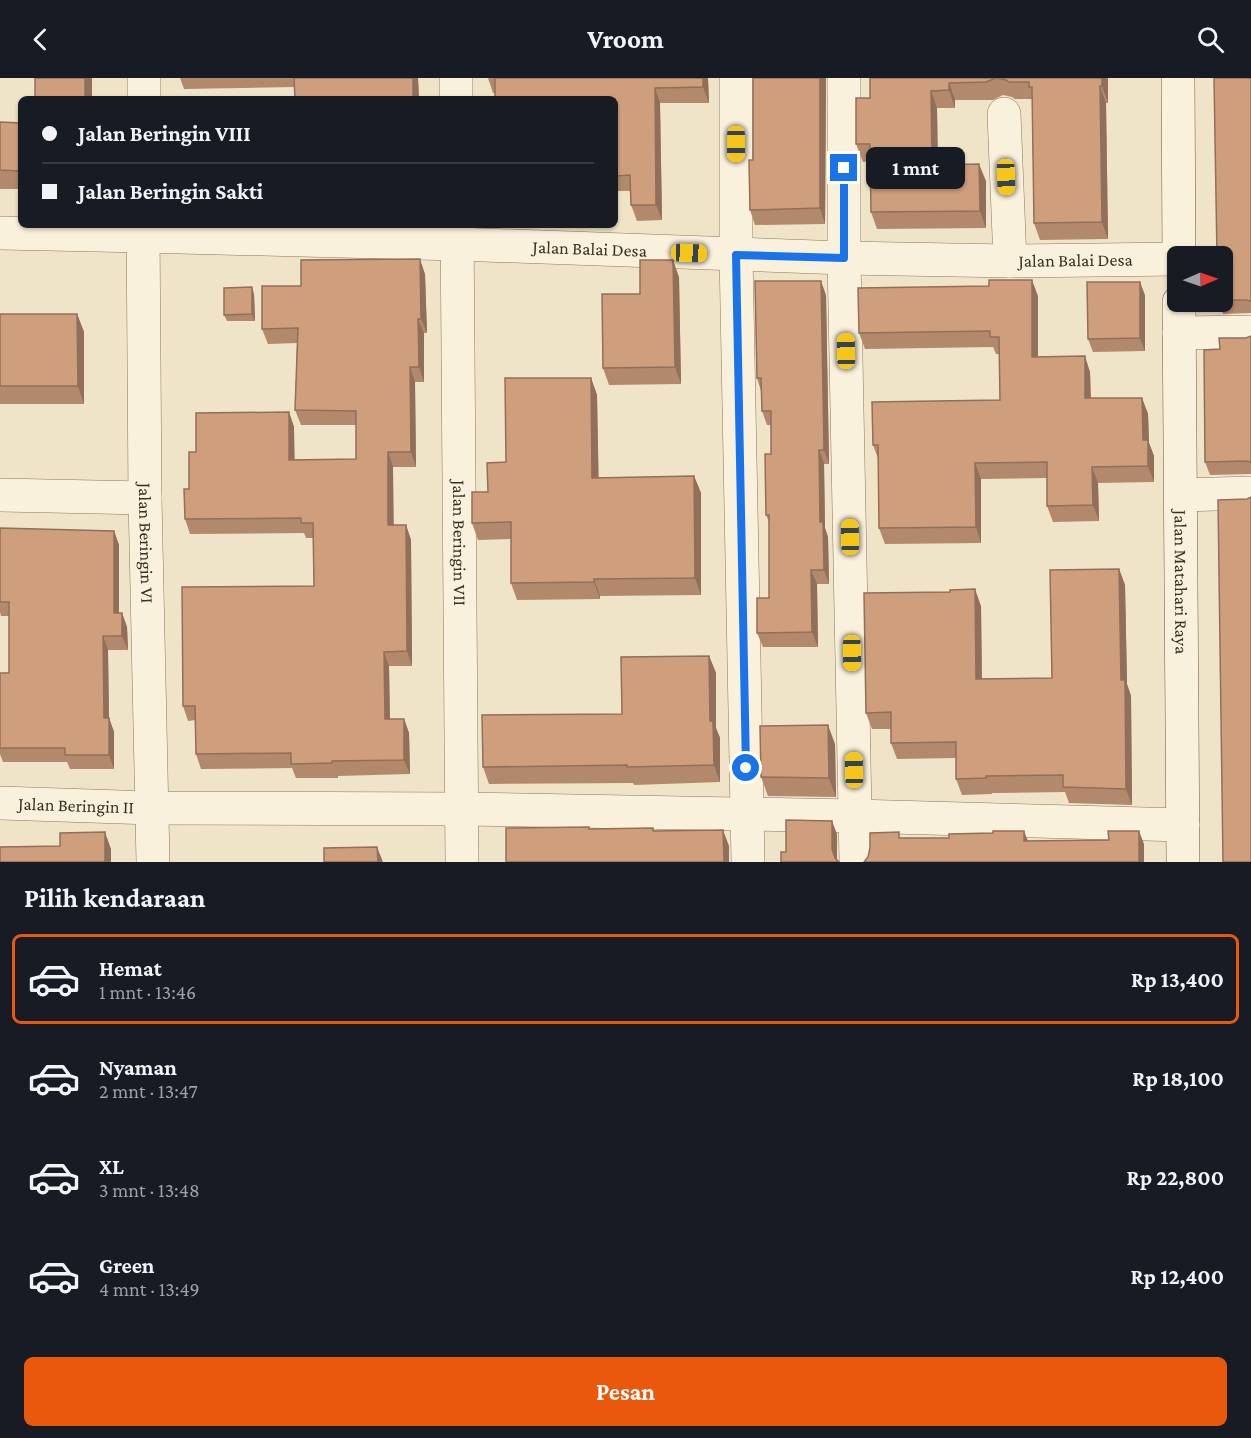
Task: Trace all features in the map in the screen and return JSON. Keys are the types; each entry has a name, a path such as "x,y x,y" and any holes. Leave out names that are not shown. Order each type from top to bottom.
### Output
{"street":[{"path":"144,78 144,96"},
{"path":"456,78 456,96"},
{"path":"736,78 736,255 748,862"},
{"path":"844,78 844,258 856,862"},
{"path":"1178,78 1178,246"},
{"path":"1004,114 1010,261"},
{"name":"Jalan Balai Desa","path":"0,233 143,230 457,235 736,255 1010,261 1167,258"},
{"name":"Jalan Beringin VI","path":"143,230 153,862"},
{"name":"Jalan Beringin VII","path":"457,235 462,862"},
{"path":"1179,317 1251,332"},
{"name":"Jalan Matahari Raya","path":"1179,317 1183,862"},
{"path":"1181,495 1251,493"},
{"path":"0,495 146,498"},
{"name":"Jalan Beringin II","path":"0,802 152,808 462,809 1183,825"}],"building":[{"path":"35,78 85,78 85,96 35,96"},
{"path":"294,78 413,78 413,96 295,96"},
{"path":"495,78 703,78 703,87 655,88 656,205 631,205 630,175 618,176 618,96 495,96"},
{"path":"753,78 820,78 820,208 750,210 749,160 753,160"},
{"path":"870,78 996,78 986,82 949,83 949,90 931,91 932,165 979,164 980,211 871,212 870,144 856,144 856,98 870,98"},
{"path":"996,78 1102,78 1102,86 1100,86 1102,222 1034,223 1032,87 1029,87 1029,82 1009,82"},
{"path":"1214,78 1251,78 1251,301 1233,300 1233,246 1217,246"},
{"path":"0,122 18,123 18,171 0,170"},
{"path":"420,259 419,367 410,367 411,452 388,452 388,525 406,525 407,651 384,652 385,719 404,719 404,760 291,764 291,753 196,754 195,706 183,706 182,587 314,586 313,523 301,523 301,518 185,519 184,489 189,489 189,452 196,452 196,413 289,412 289,460 356,459 356,411 295,410 298,328 262,329 262,286 301,286 301,260"},
{"path":"640,260 673,260 675,367 603,368 602,294 640,294"},
{"path":"989,280 1032,280 1032,357 1085,356 1085,398 1142,398 1143,440 1148,440 1148,466 1092,467 1093,505 1047,506 1047,462 975,463 976,527 879,528 878,445 873,445 872,402 1000,400 999,337 990,337 990,331 859,333 858,288 989,286"},
{"path":"755,281 821,281 824,450 819,450 820,522 823,522 824,570 811,570 812,632 757,633 757,598 769,598 769,515 766,515 765,454 771,454 771,411 762,411 761,378 757,378"},
{"path":"1087,282 1140,282 1140,338 1088,339"},
{"path":"252,287 252,314 224,315 224,288"},
{"path":"0,314 77,314 78,386 0,386"},
{"path":"1251,336 1251,462 1205,462 1204,350 1220,349 1219,338"},
{"path":"505,378 591,378 592,478 694,476 695,578 511,583 511,522 472,523 472,492 488,492 487,463 506,462"},
{"path":"1251,497 1251,862 1223,862 1218,500"},
{"path":"0,528 114,531 114,613 122,613 122,636 103,636 104,718 109,718 109,755 65,755 65,748 0,748 0,673 9,673 9,602 0,602"},
{"path":"1119,569 1121,680 1125,680 1126,789 1063,787 1063,775 986,776 986,778 956,779 956,742 891,743 891,712 866,713 864,593 950,592 950,590 975,589 976,679 1052,678 1050,570"},
{"path":"709,656 710,721 713,721 714,765 483,767 482,715 622,714 621,657"},
{"path":"828,725 829,778 761,777 760,726"},
{"path":"786,820 832,821 832,849 839,862 781,862 781,852 786,852"},
{"path":"589,827 589,829 653,828 653,831 723,830 724,862 506,862 506,828"},
{"path":"993,831 1024,831 1024,841 1109,840 1108,831 1139,831 1139,862 864,862 870,848 870,833 899,832 899,838 949,838 949,834 993,833"},
{"path":"105,832 105,862 0,862 0,847 60,846 60,833"},
{"path":"377,847 378,862 324,862 324,848"}],"route":[{"path":"746,768 736,255 844,258 844,168"}]}
